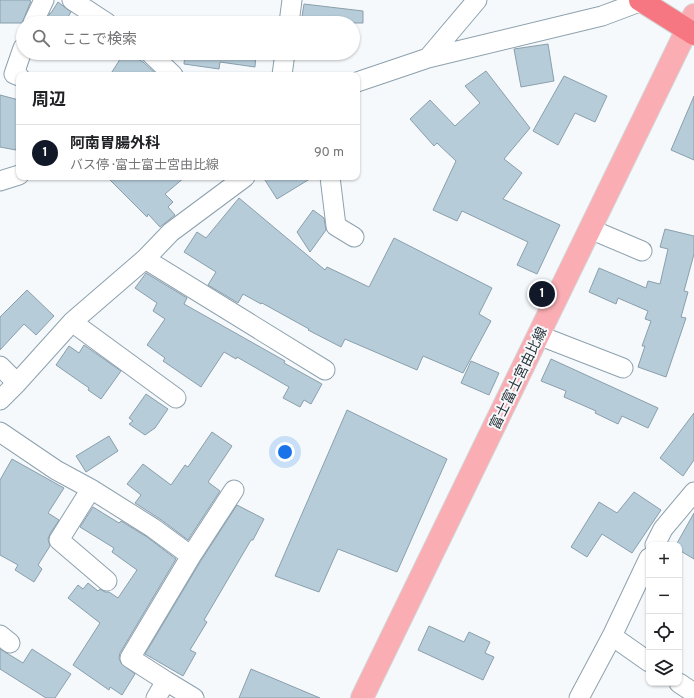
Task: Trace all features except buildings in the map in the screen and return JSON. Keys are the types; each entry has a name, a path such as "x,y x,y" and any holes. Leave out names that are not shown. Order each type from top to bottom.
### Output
{"highway":[{"path":"641,1 692,26"}],"main road":[{"name":"富士富士宮由比線","path":"362,698 590,229 692,26"}],"street":[{"path":"36,16 44,0"},
{"path":"72,0 96,16"},
{"path":"290,16 292,0"},
{"path":"428,58 477,0"},
{"path":"360,85 428,58 602,16 641,1"},
{"path":"16,75 14,74 19,60"},
{"path":"158,60 171,72"},
{"path":"282,72 284,60"},
{"path":"0,181 16,176"},
{"path":"0,400 72,322 145,259 171,232 241,180"},
{"path":"330,180 336,226 354,237"},
{"path":"590,229 642,251"},
{"path":"145,259 325,370"},
{"path":"72,322 176,398"},
{"path":"538,336 622,368"},
{"path":"0,366 17,383"},
{"path":"0,432 56,470 91,489 153,528 191,556"},
{"path":"91,489 59,540 106,581"},
{"path":"194,698 130,658 191,556 234,490"},
{"path":"656,542 662,529 694,492"},
{"path":"579,698 612,636 646,564"},
{"path":"612,636 646,660"},
{"path":"156,698 166,681"},
{"path":"682,685 694,693"}],"place":[{"name":"阿南胃腸外科","path":"542,294"}]}
